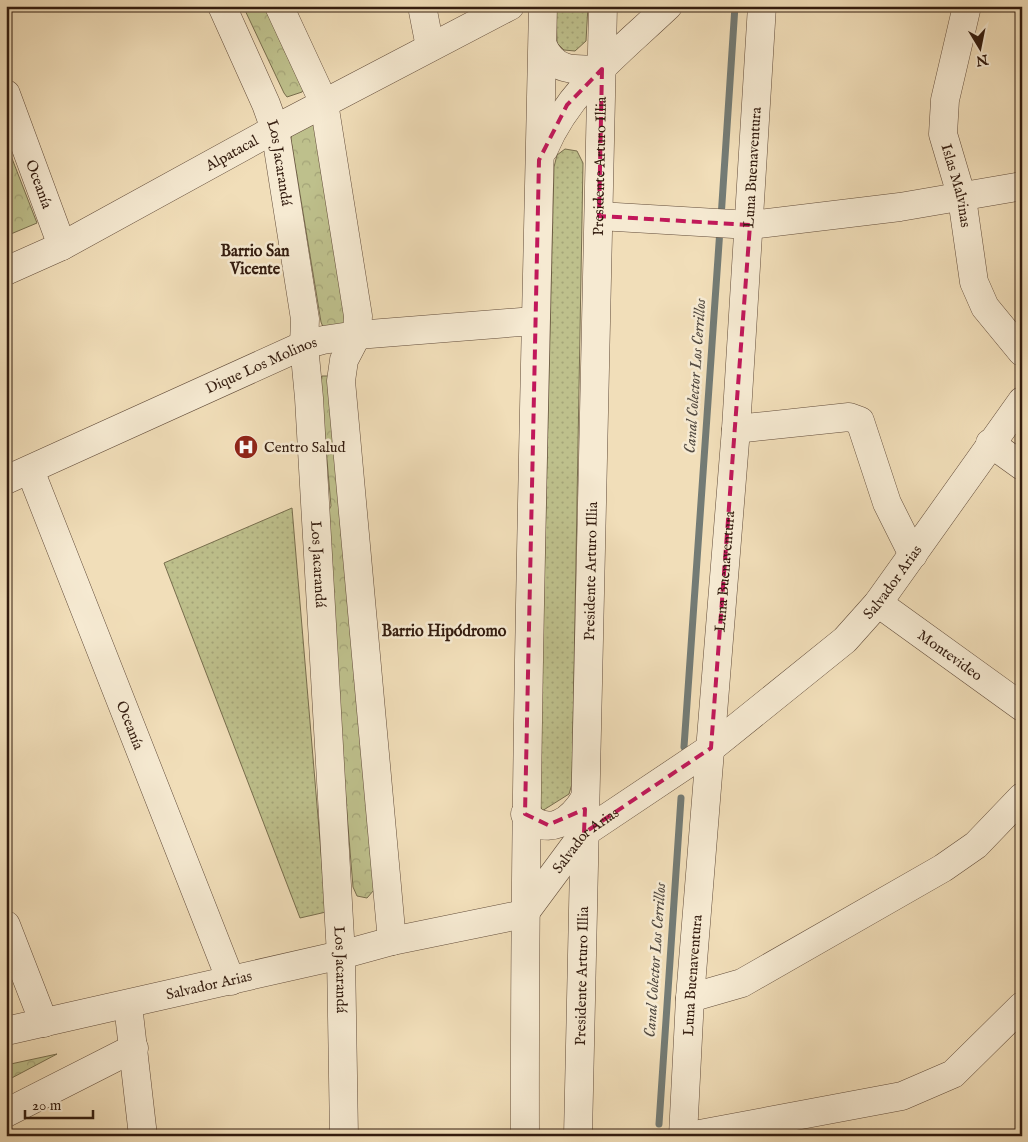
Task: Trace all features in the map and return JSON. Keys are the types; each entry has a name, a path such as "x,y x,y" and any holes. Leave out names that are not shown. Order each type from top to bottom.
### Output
{"street":[{"name":"Los Jacarandá","path":"222,6 266,104 275,129 305,319 304,345 309,398 340,956 344,1136"},
{"path":"279,6 324,103 358,316 357,335 344,360 341,381 392,941"},
{"path":"422,6 430,47"},
{"name":"Alpatacal","path":"6,271 62,246 275,129 510,6"},
{"path":"525,1136 524,914 534,321 543,6"},
{"name":"Presidente Arturo Illia","path":"578,1136 603,6"},
{"path":"539,160 552,129 567,106 668,6"},
{"name":"Luna Buenaventura","path":"683,1136 690,998 736,429 744,225 762,6"},
{"name":"Islas Malvinas","path":"967,6 945,100 943,134 962,198 974,282 986,307 1022,352"},
{"path":"542,46 555,64 572,69 602,70"},
{"name":"Oceanía","path":"6,94 62,246"},
{"path":"599,216 744,225 962,198 1022,186"},
{"name":"Dique Los Molinos","path":"18,475 304,345 357,335 534,321"},
{"name":"Salvador Arias","path":"6,1031 340,956 392,941 524,914 584,832 710,748 845,640 878,603 990,444 1022,402"},
{"path":"736,429 849,417 860,421 887,503 913,555"},
{"path":"990,444 1022,466"},
{"name":"Oceanía","path":"18,475 230,981"},
{"name":"Montevideo","path":"878,603 1022,706"},
{"path":"690,998 742,984 943,868 976,845 1022,797"},
{"path":"526,814 540,824 555,824 570,818 585,798"},
{"path":"6,925 44,1022"},
{"path":"128,1005 143,1136"},
{"path":"689,1136 902,1096 953,1074 1022,1006"},
{"path":"6,1113 134,1048"}],"highlighted area":[{"path":"602,69 599,216 750,225 711,748 584,833 585,809 548,825 525,814 539,160 567,105"}],"green space":[{"path":"243,6 267,6 304,89 302,92 287,97 284,93"},
{"path":"556,6 588,6 586,41 575,51 564,50 557,43"},
{"path":"311,124 316,127 346,325 323,327 321,322 291,139 292,134"},
{"path":"6,143 37,223 6,236"},
{"path":"565,149 577,151 583,163 572,784 569,794 542,811 539,801 554,167 557,155"},
{"path":"322,376 329,376 374,890 367,898 357,896 353,887 325,545 327,514 331,506 320,380"},
{"path":"292,508 326,912 300,918 164,563"},
{"path":"57,1054 6,1081 6,1065"}],"waterway":[{"name":"Canal Colector Los Cerrillos","path":"721,218 735,6"},
{"name":"Canal Colector Los Cerrillos","path":"684,747 720,229"},
{"name":"Canal Colector Los Cerrillos","path":"659,1124 681,798"}],"place":[{"name":"Centro Salud","path":"246,447"}],"district":[{"name":"Barrio San Vicente","path":"255,261"},
{"name":"Barrio Hipódromo","path":"444,632"}]}
